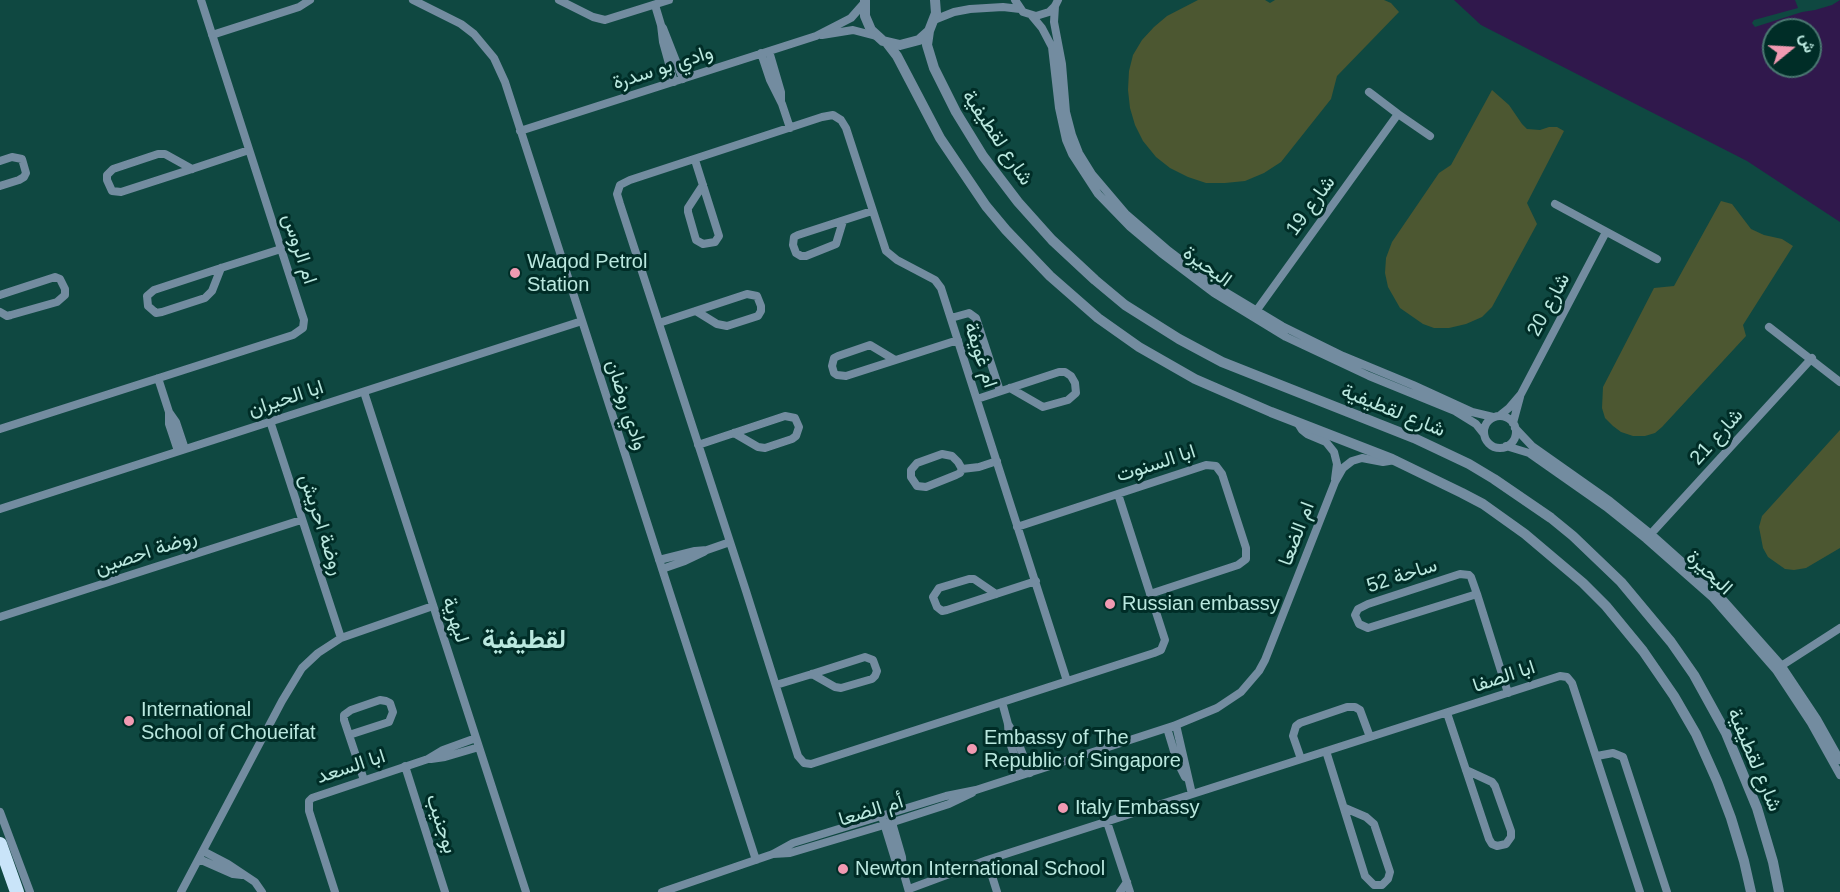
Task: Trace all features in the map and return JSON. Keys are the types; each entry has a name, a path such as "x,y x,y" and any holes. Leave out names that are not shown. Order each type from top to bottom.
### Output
{"highway":[{"path":"0,844 17,892"},
{"path":"0,867 8,892"}],"street":[{"name":"ام الروس","path":"0,429 293,335 301,330 304,320 201,0"},
{"path":"212,35 298,7 309,0"},
{"name":"وادي روضان","path":"413,0 461,24 474,34 494,58 504,82 756,860"},
{"path":"559,0 593,17 605,20 669,0"},
{"path":"887,43 907,44 919,40 929,31 934,20 935,0"},
{"path":"1015,0 1020,9"},
{"path":"865,1 867,23 876,36 887,43 897,56 940,138 972,187 1006,230 1077,301 1121,336 1160,360 1216,389 1395,460 1483,504 1525,534 1583,583 1626,629 1665,681 1684,712 1705,753 1731,818 1742,853 1750,892"},
{"name":"وادي بو سدرة","path":"816,36 851,18 865,1"},
{"path":"934,20 970,4 998,3 1020,9 1032,16 1045,14 1056,3"},
{"name":"البحيرة","path":"1056,3 1054,22 1062,64 1063,110"},
{"path":"654,5 669,40 679,80"},
{"name":"البحيرة","path":"1032,16 1046,34 1052,47 1063,110 1079,153 1113,205 1159,247 1254,314 1282,326 1322,350 1449,405 1496,416"},
{"name":"وادي بو سدرة","path":"520,131 816,36 853,30 876,36"},
{"name":"شارع لقطيفية","path":"929,31 927,45 934,69 956,112 983,156 1018,202 1052,240 1119,300 1179,339 1222,362 1414,438 1469,464 1551,518 1621,582 1671,642 1694,675 1726,733 1757,808 1779,892"},
{"path":"765,52 781,92 782,104 790,128"},
{"path":"1369,92 1430,136"},
{"name":"شارع 19","path":"1254,314 1398,114"},
{"name":"ام غويفة","path":"1067,681 951,318 938,284 886,251 846,128 841,120 831,115 620,185 617,191 620,204 798,756 802,761 808,764 1002,702 1067,681 1161,650 1165,640 1118,494"},
{"path":"192,169 165,154 158,154 113,169 107,175 107,180 112,190 121,192 192,169 249,150"},
{"path":"0,161 12,157 22,159 26,173 20,180 0,186"},
{"path":"695,160 703,185 719,236 715,242 703,244 696,240 688,212 703,185"},
{"path":"1555,204 1657,259"},
{"path":"843,220 836,244 806,256 796,253 793,245 794,237 843,220 872,211"},
{"name":"شارع 20","path":"1496,416 1509,408 1521,394 1606,232"},
{"path":"220,268 212,291 205,298 156,313 147,306 147,296 154,290 220,268 281,249"},
{"path":"0,295 55,277 60,279 65,289 65,295 57,302 11,315 0,312"},
{"path":"659,323 747,294 756,296 761,306 758,315 727,326 721,326 696,311"},
{"path":"951,318 969,313 976,318 1000,392"},
{"name":"ابا الحيران","path":"0,509 582,321"},
{"path":"1769,327 1812,358 1840,382"},
{"path":"895,360 870,345 834,358 832,366 834,373 846,376 958,340"},
{"name":"شارع 21","path":"1649,536 1812,358"},
{"path":"977,399 1000,392 1010,388 1059,372 1065,372 1073,378 1076,393 1068,400 1043,407 1010,388"},
{"path":"158,378 176,422 182,450"},
{"name":"لبهرية","path":"364,392 526,892"},
{"name":"شارع 20","path":"1514,426 1521,394"},
{"name":"البحيرة","path":"1449,405 1476,424 1484,434"},
{"path":"698,445 734,433 785,416 795,418 799,427 796,436 792,439 765,448 758,447 734,433"},
{"path":"1496,416 1505,417 1514,426 1514,439 1506,446 1492,446 1484,434 1486,424 1496,416"},
{"name":"روضة احريش","path":"270,421 341,638"},
{"name":"ام الضعا","path":"1297,422 1302,430 1326,442 1334,452 1337,464 1335,482"},
{"name":"البحيرة","path":"1514,426 1532,446 1649,536 1718,599 1805,700 1840,760"},
{"name":"البحيرة","path":"1506,446 1529,453 1583,486"},
{"path":"942,454 952,456 962,469 956,476 926,487 917,486 911,477 911,470 917,463 942,454"},
{"name":"ام الضعا","path":"1172,727 1226,703 1240,692 1259,671 1270,649 1335,482 1343,468 1354,460 1367,458 1383,462 1395,460"},
{"path":"962,469 979,467 997,461"},
{"name":"ابا السنوت","path":"1017,526 1206,465 1213,465 1220,471 1246,555 1240,564 1150,594"},
{"name":"روضة احصين","path":"0,617 302,520"},
{"path":"661,564 697,556 730,542"},
{"name":"ساحة 52","path":"1477,594 1368,628 1359,624 1355,615 1358,609 1368,604 1460,574 1469,574 1477,594 1508,693"},
{"path":"996,594 978,581 969,579 939,588 933,597 934,602 942,611 947,610 1036,581"},
{"path":"181,892 296,677 318,653 341,638 434,606"},
{"path":"1778,668 1840,628"},
{"path":"776,685 865,657 873,660 877,671 872,679 841,688 812,674"},
{"name":"ابا الصفا","path":"909,891 987,861 1560,676 1570,680 1597,756 1640,892"},
{"path":"349,735 389,722 393,712 390,703 380,700 347,712 344,720 363,780"},
{"path":"1002,702 1008,724 1016,737 1026,774"},
{"path":"1301,759 1293,736 1296,726 1347,707 1360,710 1370,737"},
{"path":"1447,713 1466,770 1489,839 1497,846 1506,844 1511,837 1511,831 1495,786 1492,782 1466,770"},
{"path":"1172,727 1177,760 1189,782 1192,794"},
{"name":"أم الضعا","path":"662,892 773,854 790,853 887,819 949,804 976,790 1172,727"},
{"name":"ابا السعد","path":"335,892 309,811 309,801 319,794 428,759 442,750 478,742"},
{"name":"البحيرة","path":"1833,747 1840,775"},
{"path":"1326,751 1365,876 1374,885 1382,885 1388,879 1390,872 1374,824 1366,817 1345,808"},
{"path":"1597,756 1616,753 1623,757 1667,892"},
{"name":"بوجنيب","path":"405,766 445,892"},
{"path":"0,812 30,892"},
{"path":"887,819 902,857 903,871 909,891"},
{"path":"1107,822 1130,892"},
{"path":"201,855 228,864 255,882 262,892"},
{"path":"987,861 997,892"},
{"path":"1120,892 1127,882"}],"green space":[{"path":"1198,0 1265,0 1270,3 1275,0 1384,0 1391,3 1399,12 1337,76 1331,99 1281,162 1245,181 1206,183 1170,168 1156,157 1143,141 1135,125 1128,90 1133,55 1142,40 1167,16"},
{"path":"1492,90 1509,105 1527,129 1540,130 1557,127 1564,131 1527,203 1537,224 1492,307 1482,317 1466,324 1449,328 1434,328 1423,324 1400,308 1388,287 1385,273 1386,258 1392,242 1439,173 1451,165"},
{"path":"1721,201 1732,204 1751,229 1782,239 1793,246 1743,325 1746,336 1662,427 1655,433 1645,436 1633,436 1621,432 1605,418 1602,408 1603,387 1654,288 1674,286"},
{"path":"1840,430 1840,548 1806,568 1785,569 1768,557 1763,548 1759,527 1762,516"}],"shaded area":[{"path":"1454,0 1795,0 1798,8 1754,20 1752,23 1755,27 1762,25 1762,78 1822,78 1822,18 1783,18 1832,5 1840,0 1840,222 1747,161 1481,25"}],"place":[{"name":"Waqod Petrol Station","path":"515,273"},
{"name":"Russian embassy","path":"1110,604"},
{"name":"International School of Choueifat","path":"129,721"},
{"name":"Embassy of The Republic of Singapore","path":"972,749"},
{"name":"Italy Embassy","path":"1063,808"},
{"name":"Newton International School","path":"843,869"}],"district":[{"name":"لقطيفية","path":"524,641"}]}
